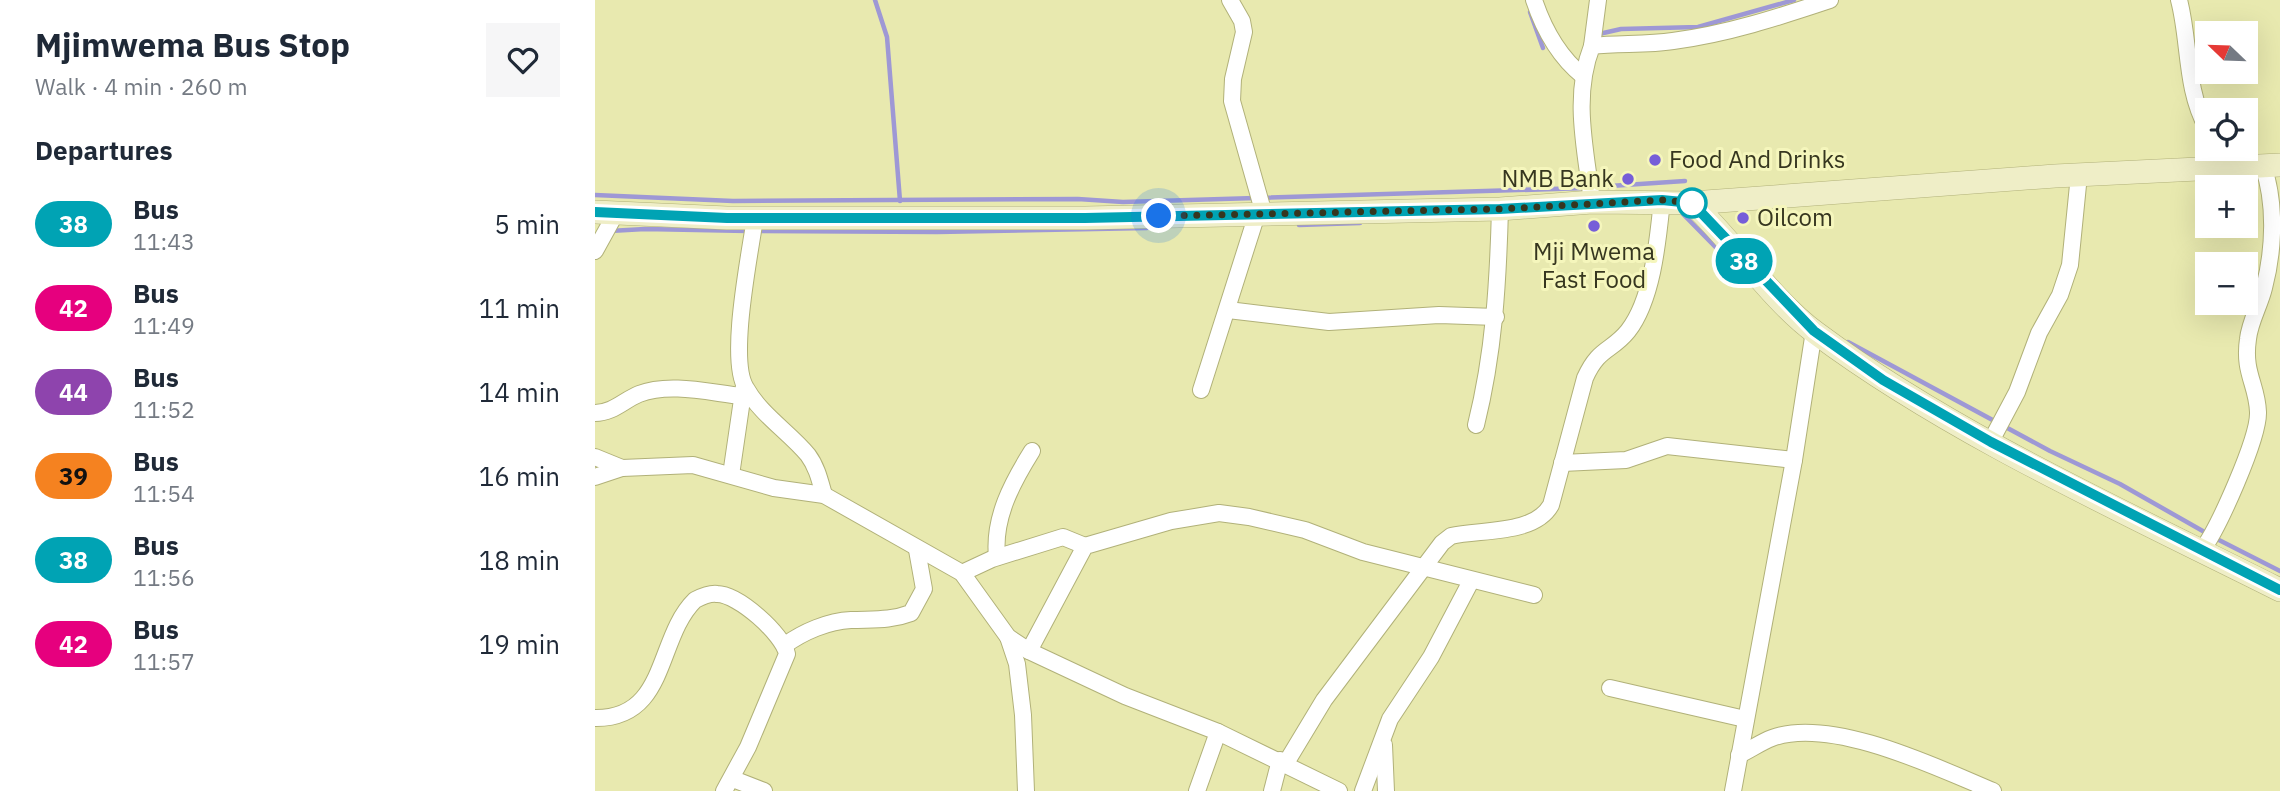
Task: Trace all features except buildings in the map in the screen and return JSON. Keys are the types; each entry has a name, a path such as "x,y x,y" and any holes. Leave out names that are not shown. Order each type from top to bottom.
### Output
{"main road":[{"path":"605,212 755,218 1261,214 1500,209 1662,200 1692,203 2079,175 2195,160"},
{"path":"2244,161 2272,165"},
{"path":"1692,203 1814,331 1883,380 1991,442 2280,590"}],"street":[{"path":"1201,390 1261,214 1233,101 1233,79 1244,32 1238,12 1230,0"},
{"path":"1534,0 1549,38 1567,64 1583,76"},
{"path":"1592,202 1581,131 1583,76 1592,47 1598,0"},
{"path":"1592,47 1673,41 1708,35 1766,21 1830,0"},
{"path":"2179,0 2187,29 2195,104"},
{"path":"2202,551 2220,519 2254,435 2258,414 2246,372 2246,353 2248,335 2264,287 2272,234 2268,180 2272,165"},
{"path":"1991,442 2017,392 2039,333 2060,295 2070,265 2079,175"},
{"path":"1272,791 1283,762 1324,700 1371,641 1420,568 1451,536 1529,524 1545,516 1592,362 1602,351 1621,339 1638,317 1655,261 1662,200"},
{"path":"1476,425 1486,386 1496,317 1500,209"},
{"path":"595,251 605,212"},
{"path":"731,475 743,391 738,357 755,218"},
{"path":"1228,310 1329,321 1439,315 1496,317"},
{"path":"1733,791 1794,460 1814,331"},
{"path":"595,413 617,408 639,394 664,389 743,391 809,456 824,495"},
{"path":"1562,463 1626,460 1667,446 1794,460"},
{"path":"997,557 996,534 1000,516 1019,472 1033,451"},
{"path":"595,457 622,468"},
{"path":"595,477 622,468 693,465 774,488 824,495 917,550 962,573 1008,637 1017,664 1023,715 1026,791"},
{"path":"962,573 997,557 1063,537 1085,546 1171,521 1219,513 1305,530 1363,552 1534,595"},
{"path":"1029,651 1085,546"},
{"path":"785,645 804,634 840,621 878,621 911,613 924,589 917,550"},
{"path":"1363,791 1383,733 1431,657 1471,581"},
{"path":"595,718 620,715 632,710 642,701 691,605 702,597 718,593 729,597 770,626 785,645 786,654 781,671 728,785 764,791"},
{"path":"1008,637 1029,651 1125,696 1218,732 1339,791"},
{"path":"1610,688 1745,719"},
{"path":"1197,791 1218,732"},
{"path":"1383,733 1386,791"},
{"path":"1739,755 1773,737 1842,737 1883,747 1993,791"}],"waterway":[{"path":"875,0 887,37 900,201"},
{"path":"1599,34 1621,29 1698,27 1794,0"},
{"path":"1530,12 1543,48"},
{"path":"1595,187 1685,181"},
{"path":"595,195 733,201 1078,199 1123,202 1586,188"},
{"path":"1681,212 1741,273"},
{"path":"1299,225 1360,223"},
{"path":"757,231 937,232 1147,228"},
{"path":"610,231 748,231"},
{"path":"1848,342 2050,451 2120,484 2208,534"},
{"path":"2215,538 2280,571"}],"bus line":[{"name":"38","path":"595,212 727,218 1085,218 1500,209 1662,200 1692,203 1731,247 1814,331 1883,380 1991,442 2280,590"}],"place":[{"name":"Food And Drinks","path":"1655,160"},
{"name":"NMB Bank","path":"1628,179"},
{"name":"Oilcom","path":"1743,218"},
{"name":"Mji Mwema Fast Food","path":"1594,226"}],"route":[{"path":"1159,216 1500,209 1662,200 1692,203"}]}
